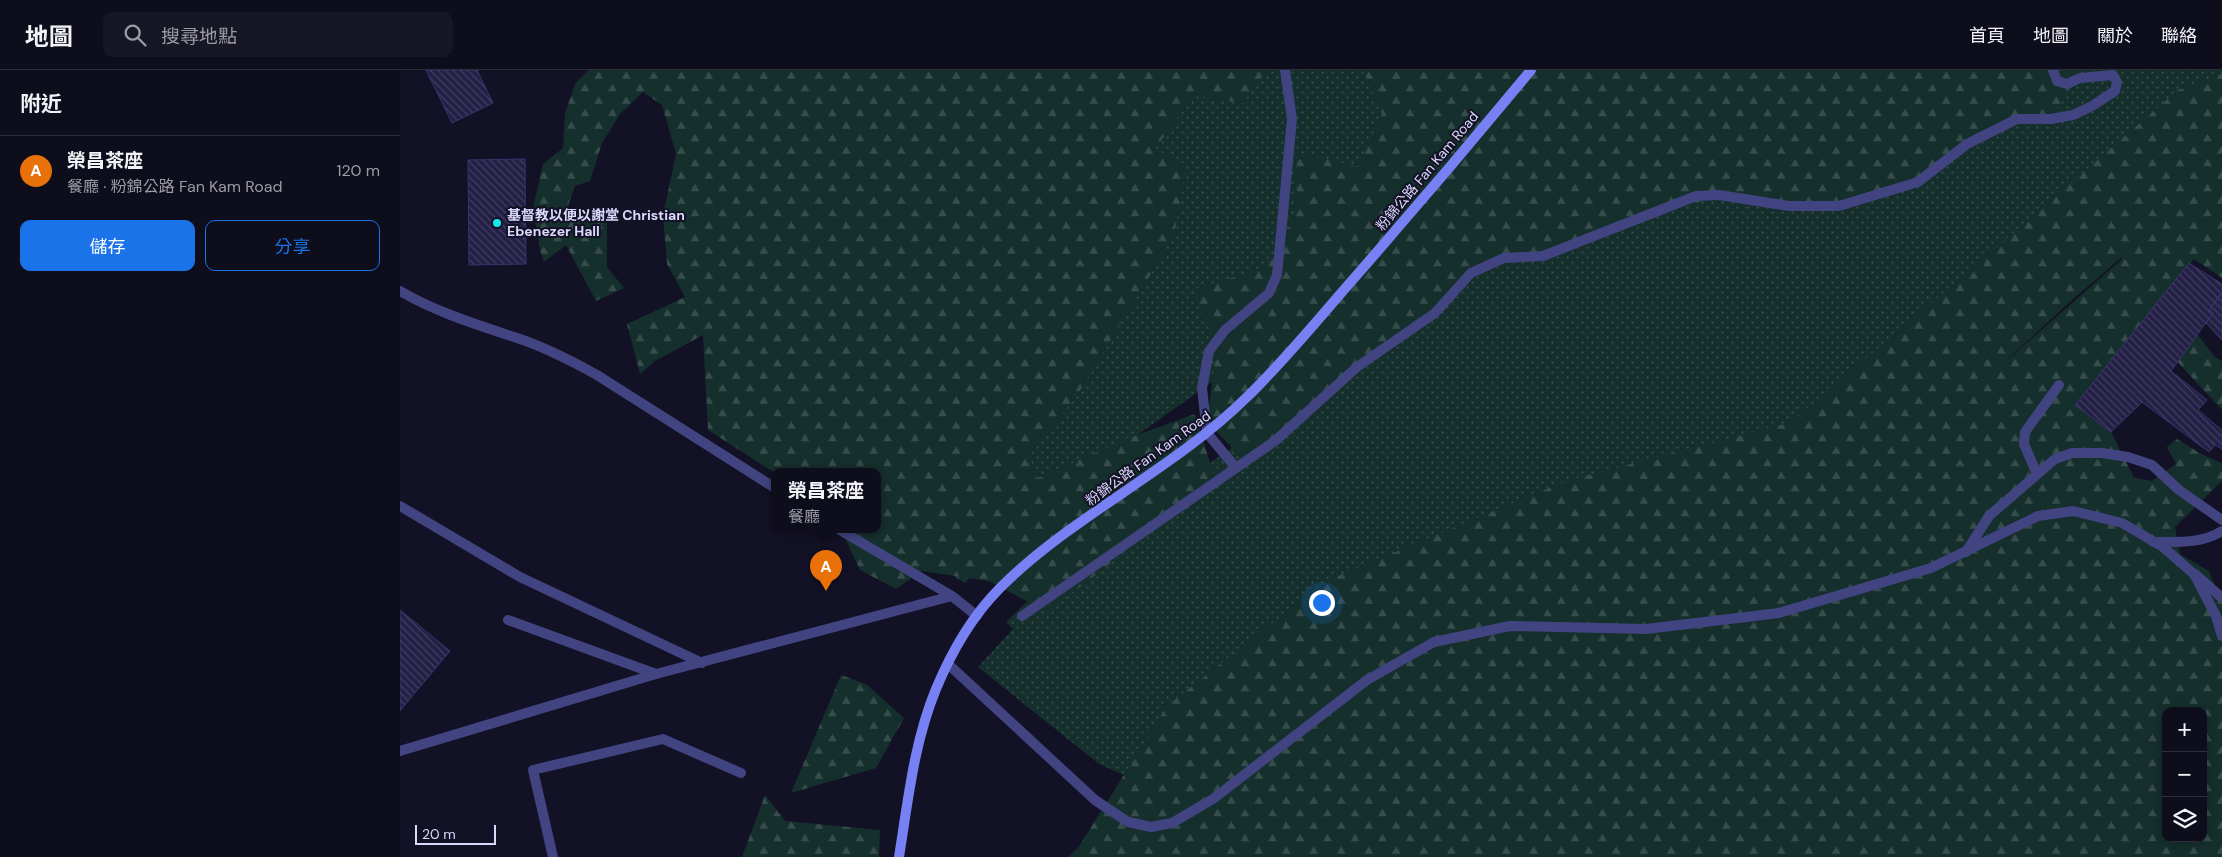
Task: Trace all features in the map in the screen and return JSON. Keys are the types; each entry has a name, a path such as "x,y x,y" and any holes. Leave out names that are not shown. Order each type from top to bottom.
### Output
{"main road":[{"name":"粉錦公路 Fan Kam Road","path":"898,857 922,732 934,694 948,664 977,616 999,589 1032,560 1207,433 1273,371 1373,257 1531,70"}],"street":[{"path":"1236,468 1207,433 1202,388 1209,351 1225,330 1269,293 1278,275 1292,118 1286,70"},
{"path":"1022,616 1275,441 1357,368 1435,313 1471,273 1504,258 1543,256 1696,196 1719,195 1788,206 1838,206 1918,182 1967,144 2017,118 2051,120 2073,115 2092,106 2115,91 2117,82 2113,76 2080,78 2067,84 2057,81 2053,70"},
{"path":"400,291 455,317 514,336 567,358 771,485"},
{"path":"2037,474 2024,444 2025,432 2059,385"},
{"path":"1966,552 1989,516 2055,459 2072,453 2102,453 2128,457 2152,465 2179,490 2222,520"},
{"path":"400,506 520,577 702,663"},
{"path":"948,664 1106,809 1128,822 1145,826 1162,826 1184,817 1229,788 1367,680 1434,642 1510,626 1646,628 1779,613 1931,568 2038,516 2073,511 2122,523 2153,542 2222,598"},
{"path":"2153,542 2203,539 2222,531"},
{"path":"845,533 952,596 977,616"},
{"path":"2194,574 2216,616 2222,636"},
{"path":"400,751 656,674 952,596"},
{"path":"508,620 656,674"},
{"path":"553,857 534,770 663,739 741,773"}],"green space":[{"path":"589,70 1267,70 1243,103 1193,96 1155,149 1186,165 1174,236 1077,395 1030,455 1036,479 1131,437 1195,414 1216,482 1047,612 989,581 922,571 896,589 860,570 842,533 881,533 881,468 771,468 771,470 708,430 703,335 655,361 640,374 627,324 685,297 667,264 663,215 676,154 662,105 643,92 620,114 602,143 590,181 575,186 564,217 607,222 607,267 624,288 596,301 566,245 544,262 540,250 533,208 543,164 563,148 565,113 576,82"},
{"path":"635,70 1495,70 1240,362 1067,485 994,544 965,583 881,533 881,468 875,468 662,105"},
{"path":"1365,70 2081,70 2051,119 1998,128 1918,182 1839,206 1719,195 1543,256 1471,273 1374,355 1253,469 1207,422 1216,353 1194,289 1265,268 1297,213 1297,152 1358,167 1382,114 1365,75"},
{"path":"1579,70 2222,70 2222,111 1851,487 1147,785 1099,764 978,667 1013,629 1006,622 1036,593 1107,537 1284,410"},
{"path":"2222,74 2222,278 2194,259 2075,405 2111,432 2134,478 2152,481 2176,464 2167,447 2177,439 2203,455 2222,463 2222,481 2175,527 2180,554 2209,571 2222,602 2222,857 1068,857 1078,848 1167,706 1326,581 1566,481 1789,423 1966,274 2178,90","holes":["2122,259 1996,370 2072,300"]},
{"path":"2189,324 2215,357 2222,361 2222,410 2171,355"},
{"path":"841,675 866,684 904,718 876,768 791,793"},
{"path":"765,795 785,821 880,830 879,857 742,857"}],"building":[{"path":"426,70 477,70 493,103 452,123"},
{"path":"525,159 526,264 469,265 468,160"},
{"path":"2189,263 2222,284 2222,292 2209,310 2213,313 2171,371 2207,400 2198,410 2222,430 2222,449 2215,445 2209,452 2142,402 2111,432 2075,405"},
{"path":"2221,294 2222,340 2206,323 2213,313 2209,310"},
{"path":"400,610 450,651 400,711"}],"place":[{"name":"基督教以便以謝堂 Christian Ebenezer Hall","path":"497,223"},
{"name":"榮昌茶座","path":"826,591"}]}
